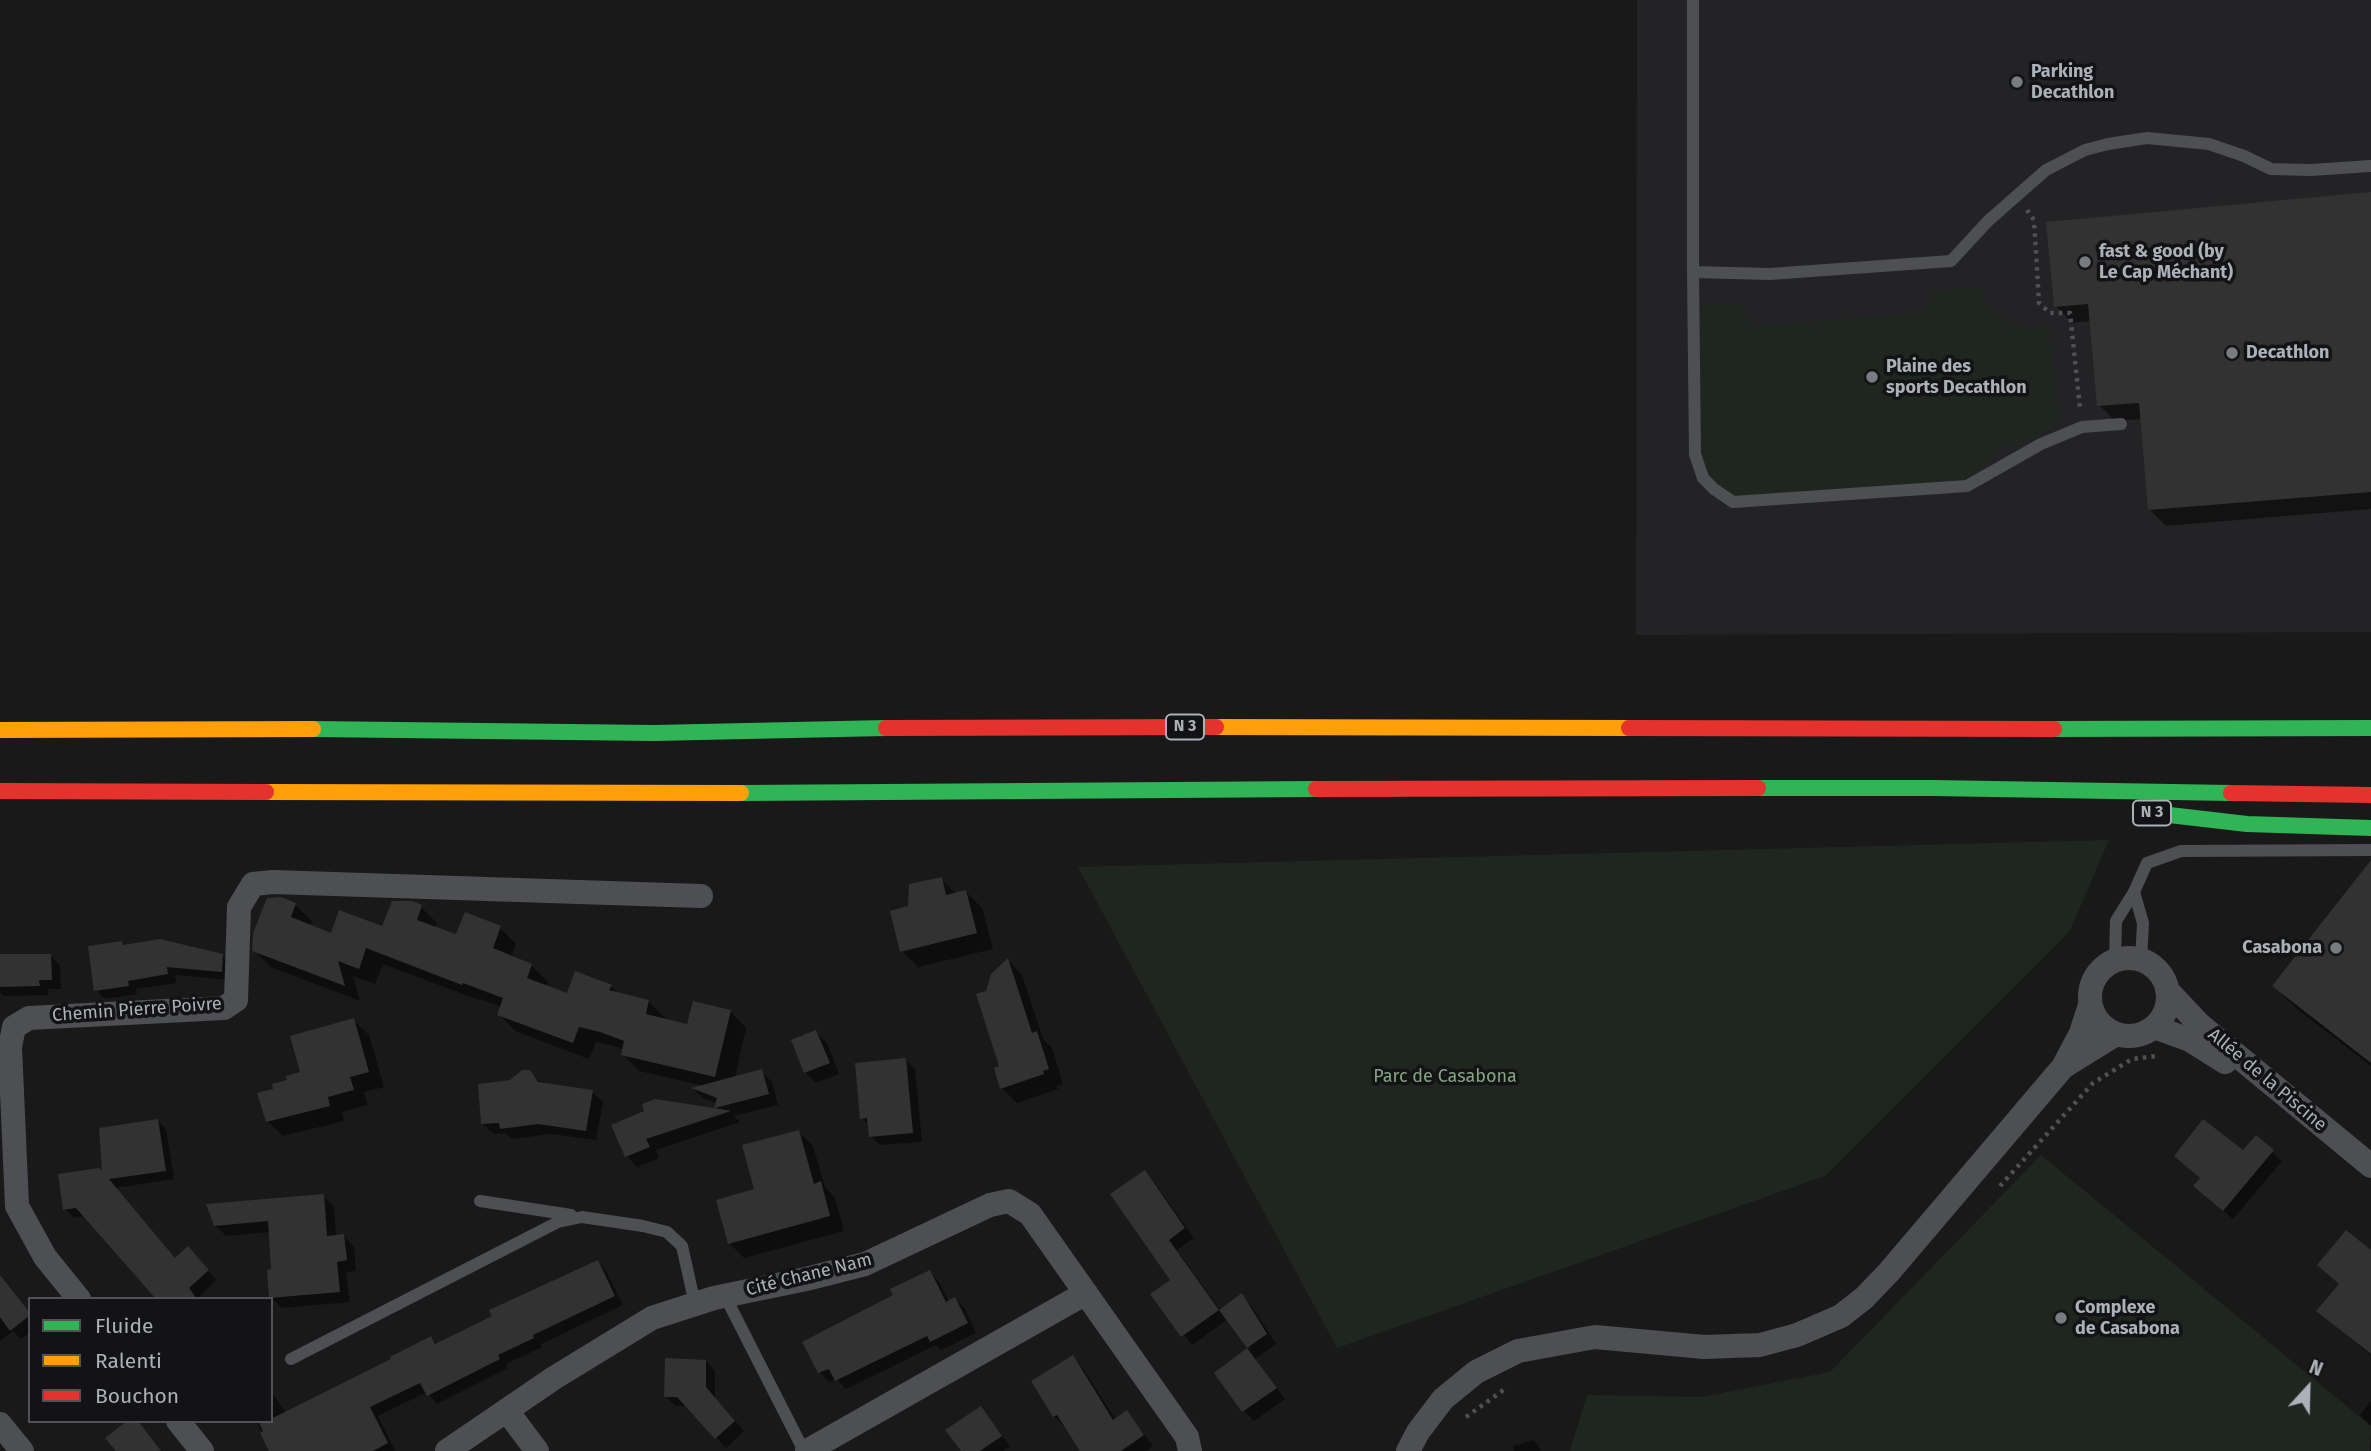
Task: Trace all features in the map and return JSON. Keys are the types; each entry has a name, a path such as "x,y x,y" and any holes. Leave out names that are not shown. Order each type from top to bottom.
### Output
{"highway":[{"name":"N 3","path":"0,730 298,729 654,733 963,726 2371,728"},
{"name":"N 3","path":"0,791 654,794 1473,788 1934,788 2371,795"},
{"name":"N 3","path":"1934,788 2097,807"},
{"name":"N 3","path":"2138,812 2247,824 2371,828"}],"street":[{"name":"Chemin Pierre Poivre","path":"77,1297 9,1209 10,1047 14,1027 29,1018 224,1008 236,1000 239,907 253,884 287,882 701,896"},
{"path":"1408,1451 1418,1432 1443,1399 1476,1372 1518,1351 1595,1337 1703,1347 1760,1345 1797,1335 1841,1316 1864,1298 1889,1272 2063,1067 2081,1033 2090,1005 2094,979 2103,968 2115,961 2141,961 2153,967 2162,977 2167,990 2168,1003 2163,1016 2154,1027 2143,1034 2116,1034 2104,1028 2095,1018 2090,1005"},
{"name":"Allée de la Piscine","path":"2167,990 2199,1024 2371,1166"},
{"name":"Allée de la Piscine","path":"2154,1027 2190,1040 2221,1059 2371,1182"},
{"path":"2063,1067 2116,1034"},
{"name":"Cité Chane Nam","path":"447,1451 554,1378 652,1318 725,1296 865,1264 990,1205 1009,1201 1030,1214 1188,1437 1191,1451"},
{"path":"806,1451 1086,1293"},
{"path":"507,1411 537,1451"},
{"path":"180,1423 202,1451"},
{"path":"0,1424 22,1451"}],"lane":[{"path":"1693,0 1695,454 1703,478 1714,489 1733,502 1967,486 2041,444 2082,426 2120,424"},
{"path":"1693,272 1770,274 1951,261 1988,220 2046,170 2085,150 2108,144 2147,138 2209,144 2271,169 2311,170 2371,166"},
{"path":"2115,961 2116,921 2134,892 2147,863 2181,851 2371,850"},
{"path":"2134,892 2143,923 2141,961"},
{"path":"480,1201 667,1232 682,1246 695,1304"},
{"path":"290,1359 558,1222 582,1217"},
{"path":"725,1296 806,1451"}],"path":[{"path":"2015,196 2034,220 2039,303 2050,313 2070,313 2082,426"},
{"path":"1992,1195 2093,1083 2132,1059 2158,1055"},
{"path":"1465,1418 1513,1383"}],"shaded area":[{"path":"1637,0 2371,0 2371,632 1636,635"}],"green space":[{"name":"Plaine des sports Decathlon","path":"1980,288 1985,304 2000,318 2027,329 2048,327 2060,425 1997,450 1981,470 1950,483 1743,498 1713,497 1704,486 1693,467 1687,321 1703,305 1743,304 1748,327 1922,313 1937,291"},
{"name":"Parc de Casabona","path":"2109,840 2070,931 1825,1176 1337,1348 1078,867"},
{"name":"Complexe de Casabona","path":"2041,1155 2371,1426 2370,1451 1570,1451 1587,1395 1701,1397 1830,1372"}],"building":[{"name":"Decathlon","path":"2371,192 2371,492 2148,510 2139,403 2097,406 2088,304 2054,307 2046,222"},
{"name":"Casabona","path":"2371,860 2371,1063 2272,986"},
{"path":"942,877 946,895 966,890 977,933 900,952 890,911 908,906 909,884"},
{"path":"281,897 296,903 291,917 331,933 339,910 382,926 392,901 412,901 422,905 417,920 456,934 465,912 501,926 493,948 532,964 527,978 567,993 575,971 612,985 609,990 649,1000 646,1014 687,1024 693,1001 731,1010 715,1077 621,1055 624,1041 600,1032 579,1027 573,1043 497,1015 503,998 366,948 359,969 338,961 345,986 252,951 253,933 267,898"},
{"path":"160,939 223,954 222,972 167,967 168,974 128,981 129,986 94,991 88,946 122,941 123,945"},
{"path":"0,954 51,954 52,980 39,980 40,986 0,987"},
{"path":"1008,958 1032,1033 1037,1031 1049,1069 1043,1071 1044,1074 1000,1089 994,1068 999,1066 976,994 986,991 991,974"},
{"path":"354,1018 369,1072 350,1077 354,1090 328,1097 330,1106 266,1122 257,1093 273,1089 272,1084 287,1080 286,1076 300,1072 290,1036"},
{"path":"816,1030 830,1063 804,1073 791,1040"},
{"path":"906,1058 913,1133 869,1137 867,1118 860,1119 855,1063"},
{"path":"762,1069 769,1094 715,1108 731,1111 646,1139 650,1147 625,1157 611,1125 644,1111 642,1104 655,1099 714,1108 717,1098 691,1088"},
{"path":"522,1070 530,1070 538,1082 593,1090 586,1131 538,1124 500,1129 499,1123 481,1124 478,1084 510,1080"},
{"path":"158,1119 166,1171 109,1179 175,1258 188,1246 209,1270 189,1288 196,1297 154,1297 76,1208 63,1210 58,1174 99,1168 102,1171 99,1128"},
{"path":"2203,1119 2243,1150 2256,1135 2274,1150 2223,1211 2193,1186 2200,1178 2174,1156"},
{"path":"799,1130 814,1184 821,1181 830,1216 728,1244 716,1200 754,1189 742,1145"},
{"path":"1145,1170 1185,1228 1169,1240 1219,1310 1181,1337 1150,1294 1170,1280 1110,1194"},
{"path":"324,1194 327,1236 344,1234 347,1260 337,1262 340,1292 269,1297 267,1270 271,1269 268,1221 214,1226 206,1204"},
{"path":"2346,1230 2371,1250 2371,1354 2316,1311 2339,1284 2317,1265"},
{"path":"598,1260 615,1296 533,1335 534,1338 498,1355 500,1359 427,1396 420,1383 370,1407 388,1443 373,1451 269,1451 260,1433 263,1431 259,1423 273,1423 273,1418 431,1336 435,1344 492,1316 489,1310"},
{"path":"930,1270 946,1302 955,1297 968,1323 930,1342 927,1336 835,1381 829,1369 818,1373 802,1342 893,1295 890,1289"},
{"path":"0,1275 28,1310 28,1317 10,1331 0,1317"},
{"path":"1242,1293 1267,1334 1247,1348 1219,1310"},
{"path":"1247,1348 1277,1388 1242,1412 1214,1373"},
{"path":"1073,1355 1113,1420 1127,1410 1144,1435 1121,1451 1080,1451 1057,1415 1053,1417 1031,1381"},
{"path":"665,1358 706,1360 706,1387 735,1421 715,1439 677,1397 664,1397"},
{"path":"981,1406 1002,1436 980,1451 961,1451 945,1430"},
{"path":"124,1423 140,1423 161,1451 116,1451 105,1438"}],"traffic: fast":[{"path":"313,729 654,733 886,728"},
{"path":"2054,729 2371,728"},
{"path":"1758,788 2231,793"},
{"path":"741,793 1316,789"},
{"path":"2152,813 2247,824 2371,828"}],"traffic: slow":[{"path":"1216,727 1629,728"},
{"path":"0,730 313,729"},
{"path":"266,792 741,793"}],"traffic: jam":[{"path":"886,728 1216,727"},
{"path":"1629,728 2054,729"},
{"path":"1316,789 1758,788"},
{"path":"0,791 266,792"},
{"path":"2231,793 2371,795"}],"place":[{"name":"Parking Decathlon","path":"2017,82"},
{"name":"fast & good (by Le Cap Méchant)","path":"2085,262"},
{"name":"Decathlon","path":"2232,353"},
{"name":"Plaine des sports Decathlon","path":"1872,377"},
{"name":"Casabona","path":"2336,948"},
{"name":"Complexe de Casabona","path":"2061,1318"}]}
